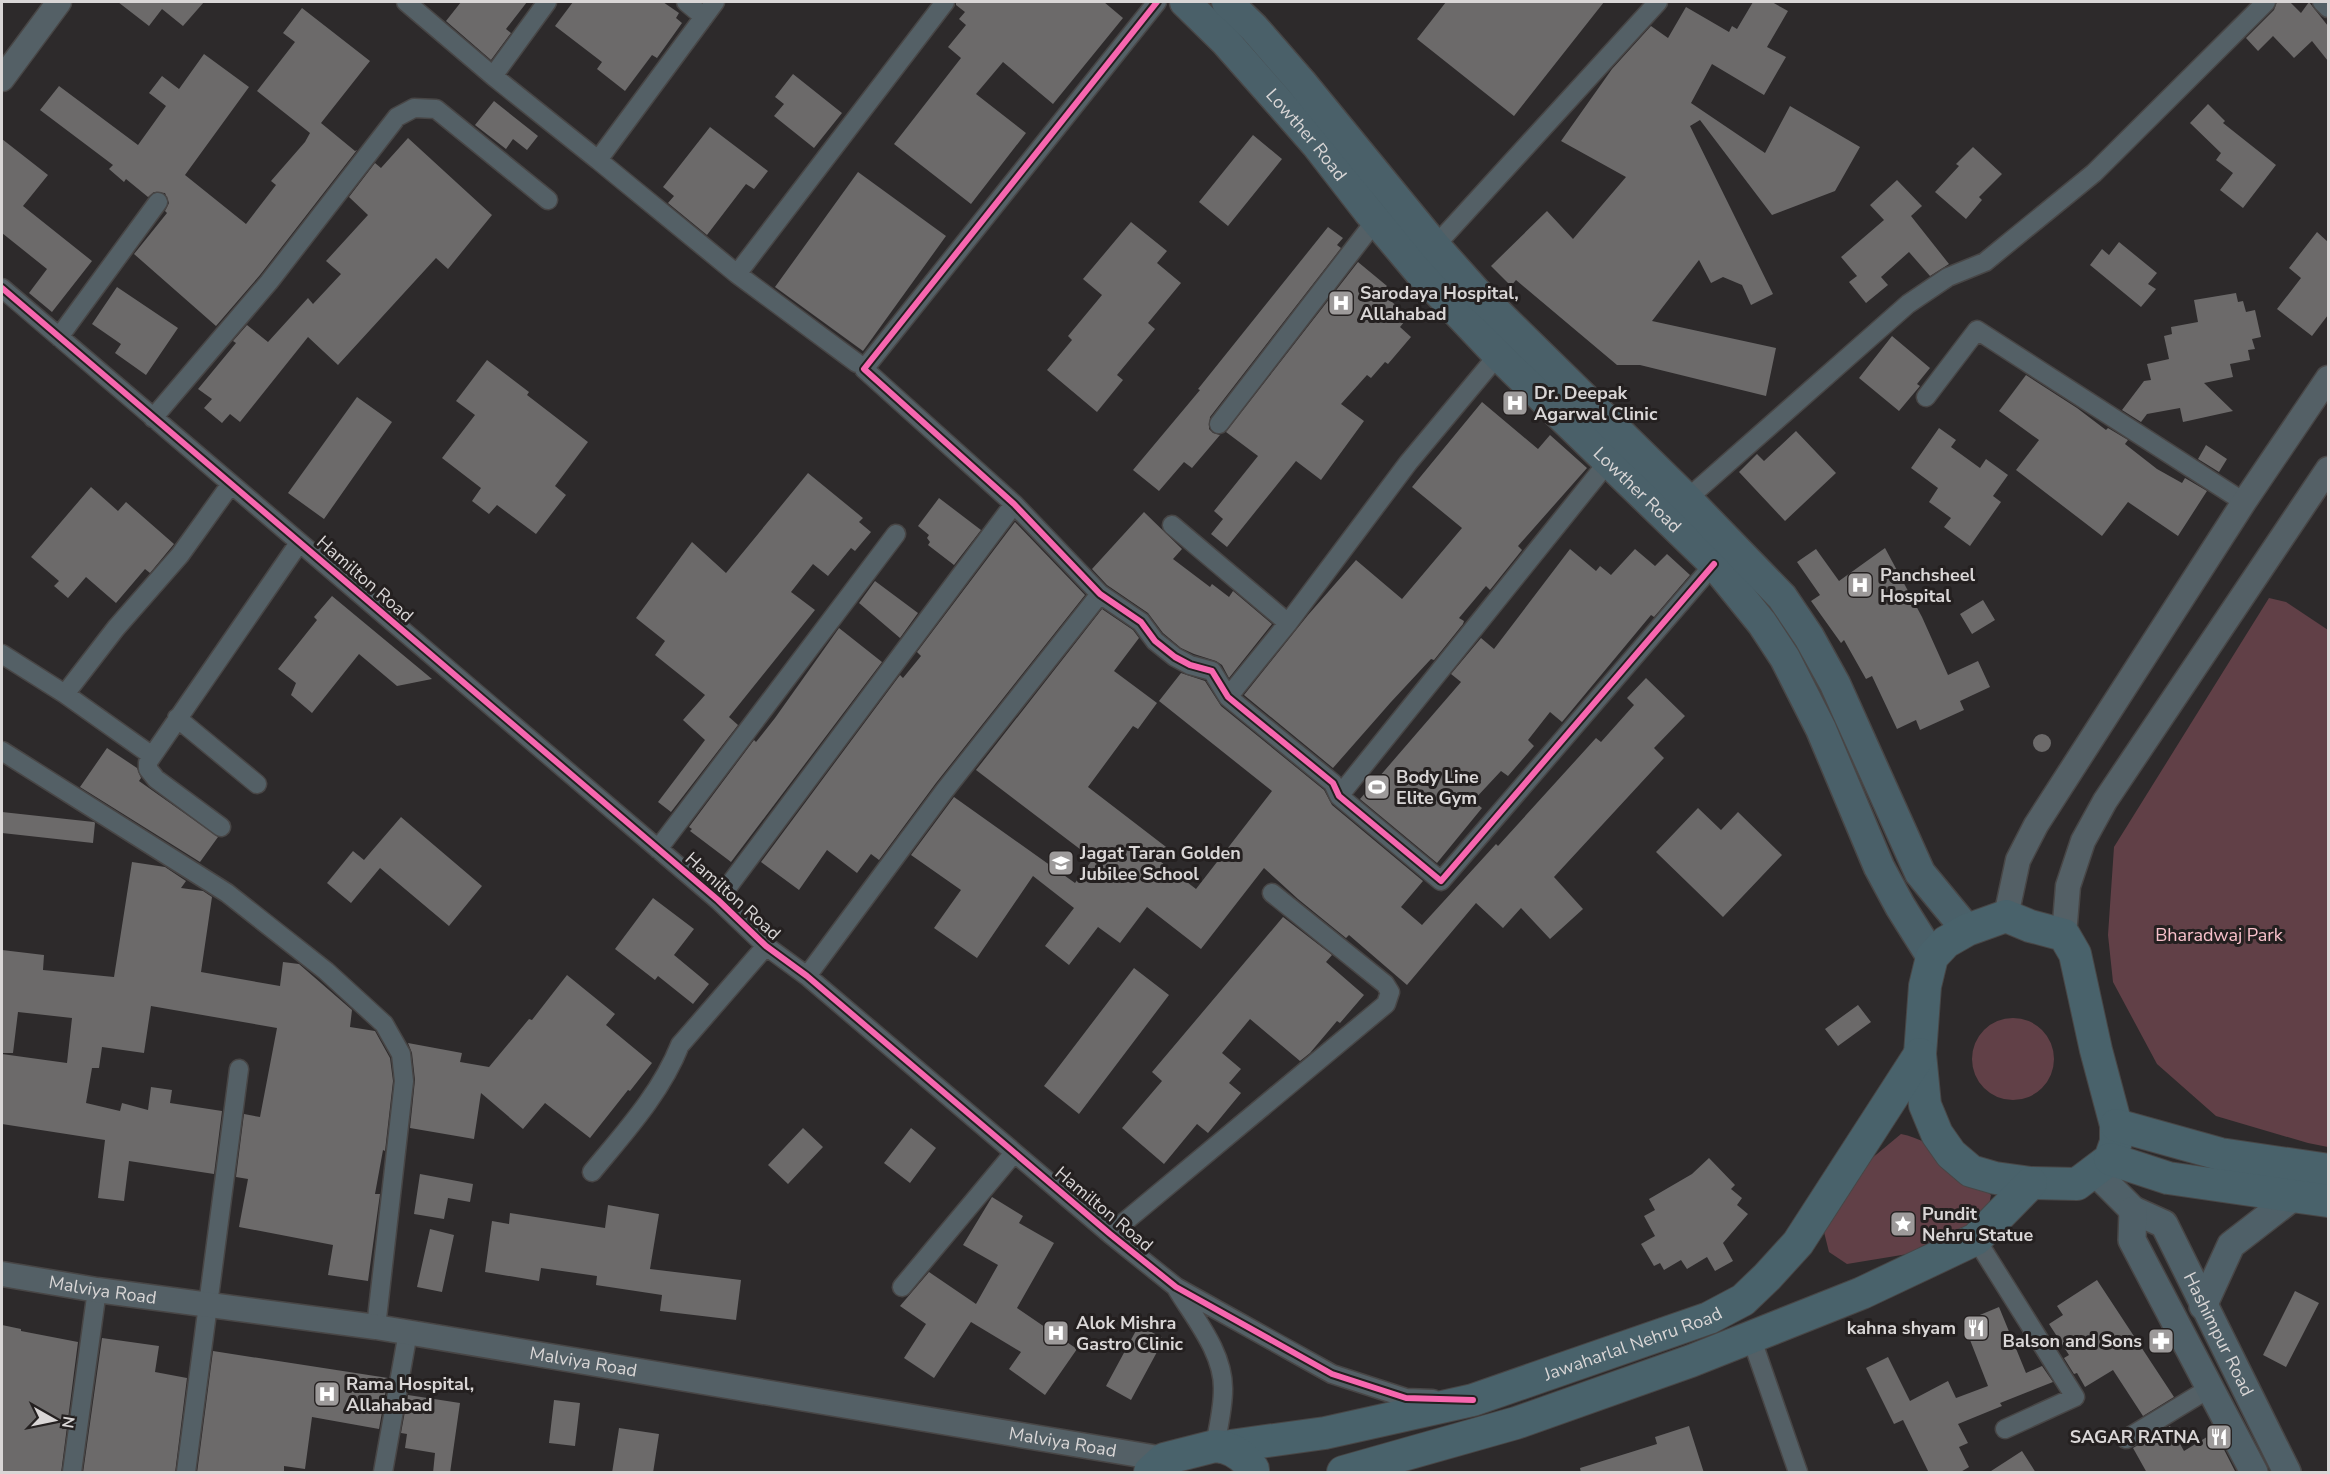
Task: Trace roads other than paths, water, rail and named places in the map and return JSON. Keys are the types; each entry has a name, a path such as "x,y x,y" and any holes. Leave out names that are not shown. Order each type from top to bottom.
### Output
{"highway":[{"path":"2006,916 2030,926 2064,935 2075,954 2096,1050 2116,1125 2116,1142 2102,1165 2077,1184 2031,1183 1995,1178 1971,1171 1952,1154 1937,1134 1925,1106 1920,1054 1925,986 1932,957 1946,942 1967,930 2006,916"},
{"name":"Jawaharlal Nehru Road","path":"1157,1466 1219,1447 1325,1432 1473,1400 1709,1318 1743,1300 1798,1243 1920,1054"},
{"path":"2116,1125 2220,1154 2328,1170"},
{"path":"2102,1165 2168,1178 2328,1201"},
{"name":"Jawaharlal Nehru Road","path":"1342,1473 1516,1423 1751,1337 1862,1293 1976,1239 2031,1183"},
{"path":"1219,1447 1245,1457 1253,1473"}],"main road":[{"name":"Lowther Road","path":"1185,2 1226,42 1278,99 1422,275 1498,355 1714,564 1762,624 1785,658 1821,729 1879,867 1932,957"},
{"name":"Lowther Road","path":"1227,2 1254,28 1301,82 1435,246 1476,292 1687,499 1782,597 1809,638 1834,684 1920,873 1967,930"},
{"path":"2102,1165 2133,1210 2132,1240 2254,1473"},
{"path":"2203,1306 2231,1245 2293,1197"},
{"name":"Hashimpur Road","path":"2133,1210 2164,1224 2287,1473"}],"street":[{"path":"2,79 59,2"},
{"path":"406,2 737,274 857,363"},
{"path":"494,76 547,2"},
{"path":"686,2 704,17"},
{"path":"598,160 715,2"},
{"path":"737,274 945,2"},
{"path":"1156,2 864,369 1014,504 1100,594 1141,622 1155,640 1175,657 1190,665 1212,671 1228,697 1333,783 1339,796 1441,881 1714,564"},
{"path":"1435,246 1658,2"},
{"path":"1687,499 1908,304 1948,277 1985,262 2094,173 2266,2"},
{"path":"2322,2 2328,8"},
{"path":"153,418 269,282 397,117 414,108 436,109 548,200"},
{"path":"59,337 158,202"},
{"path":"1218,424 1376,220"},
{"name":"Hamilton Road","path":"2,288 718,900 766,946 807,976 1110,1234 1176,1287 1332,1374 1406,1398 1473,1400"},
{"path":"1926,396 1977,330 2244,502"},
{"path":"1228,697 1288,623 1408,463 1498,355"},
{"path":"2006,916 2018,860 2036,825 2244,502 2328,378"},
{"path":"1339,796 1608,462"},
{"path":"2064,935 2068,886 2083,841 2100,811 2328,469"},
{"path":"65,694 116,628 180,555 231,484"},
{"path":"718,900 1014,504"},
{"path":"1172,525 1288,623"},
{"path":"658,849 896,534"},
{"path":"221,827 150,772 148,762 299,543"},
{"path":"807,976 945,790 1100,594"},
{"path":"2,654 65,694 152,755"},
{"path":"177,718 257,784"},
{"path":"2,751 227,893 326,971 384,1024 401,1054 404,1081 376,1326"},
{"path":"1110,1234 1386,1004 1390,992 1385,984 1272,893"},
{"path":"592,1172 647,1104 674,1060 680,1045 766,946"},
{"path":"186,1473 239,1069"},
{"path":"902,1287 1014,1153"},
{"path":"1976,1239 2075,1397 2005,1429"},
{"name":"Malviya Road","path":"2,1274 97,1290 376,1326 1157,1466"},
{"path":"1176,1287 1214,1351 1222,1374 1219,1447"},
{"path":"72,1473 97,1290"},
{"path":"383,1473 408,1332"},
{"path":"1751,1337 1798,1473"},
{"path":"2126,1439 2210,1388"}],"place":[{"name":"Sarodaya Hospital, Allahabad","path":"1341,303"},
{"name":"Dr. Deepak Agarwal Clinic","path":"1515,403"},
{"name":"Panchsheel Hospital","path":"1860,585"},
{"name":"Body Line Elite Gym","path":"1377,787"},
{"name":"Jagat Taran Golden Jubilee School","path":"1061,863"},
{"name":"Pundit Nehru Statue","path":"1903,1224"},
{"name":"kahna shyam","path":"1976,1328"},
{"name":"Alok Mishra Gastro Clinic","path":"1056,1333"},
{"name":"Balson and Sons","path":"2161,1341"},
{"name":"Rama Hospital, Allahabad","path":"327,1394"},
{"name":"SAGAR RATNA","path":"2219,1437"}],"park label":[{"name":"Bharadwaj Park","path":"2219,935"}]}
